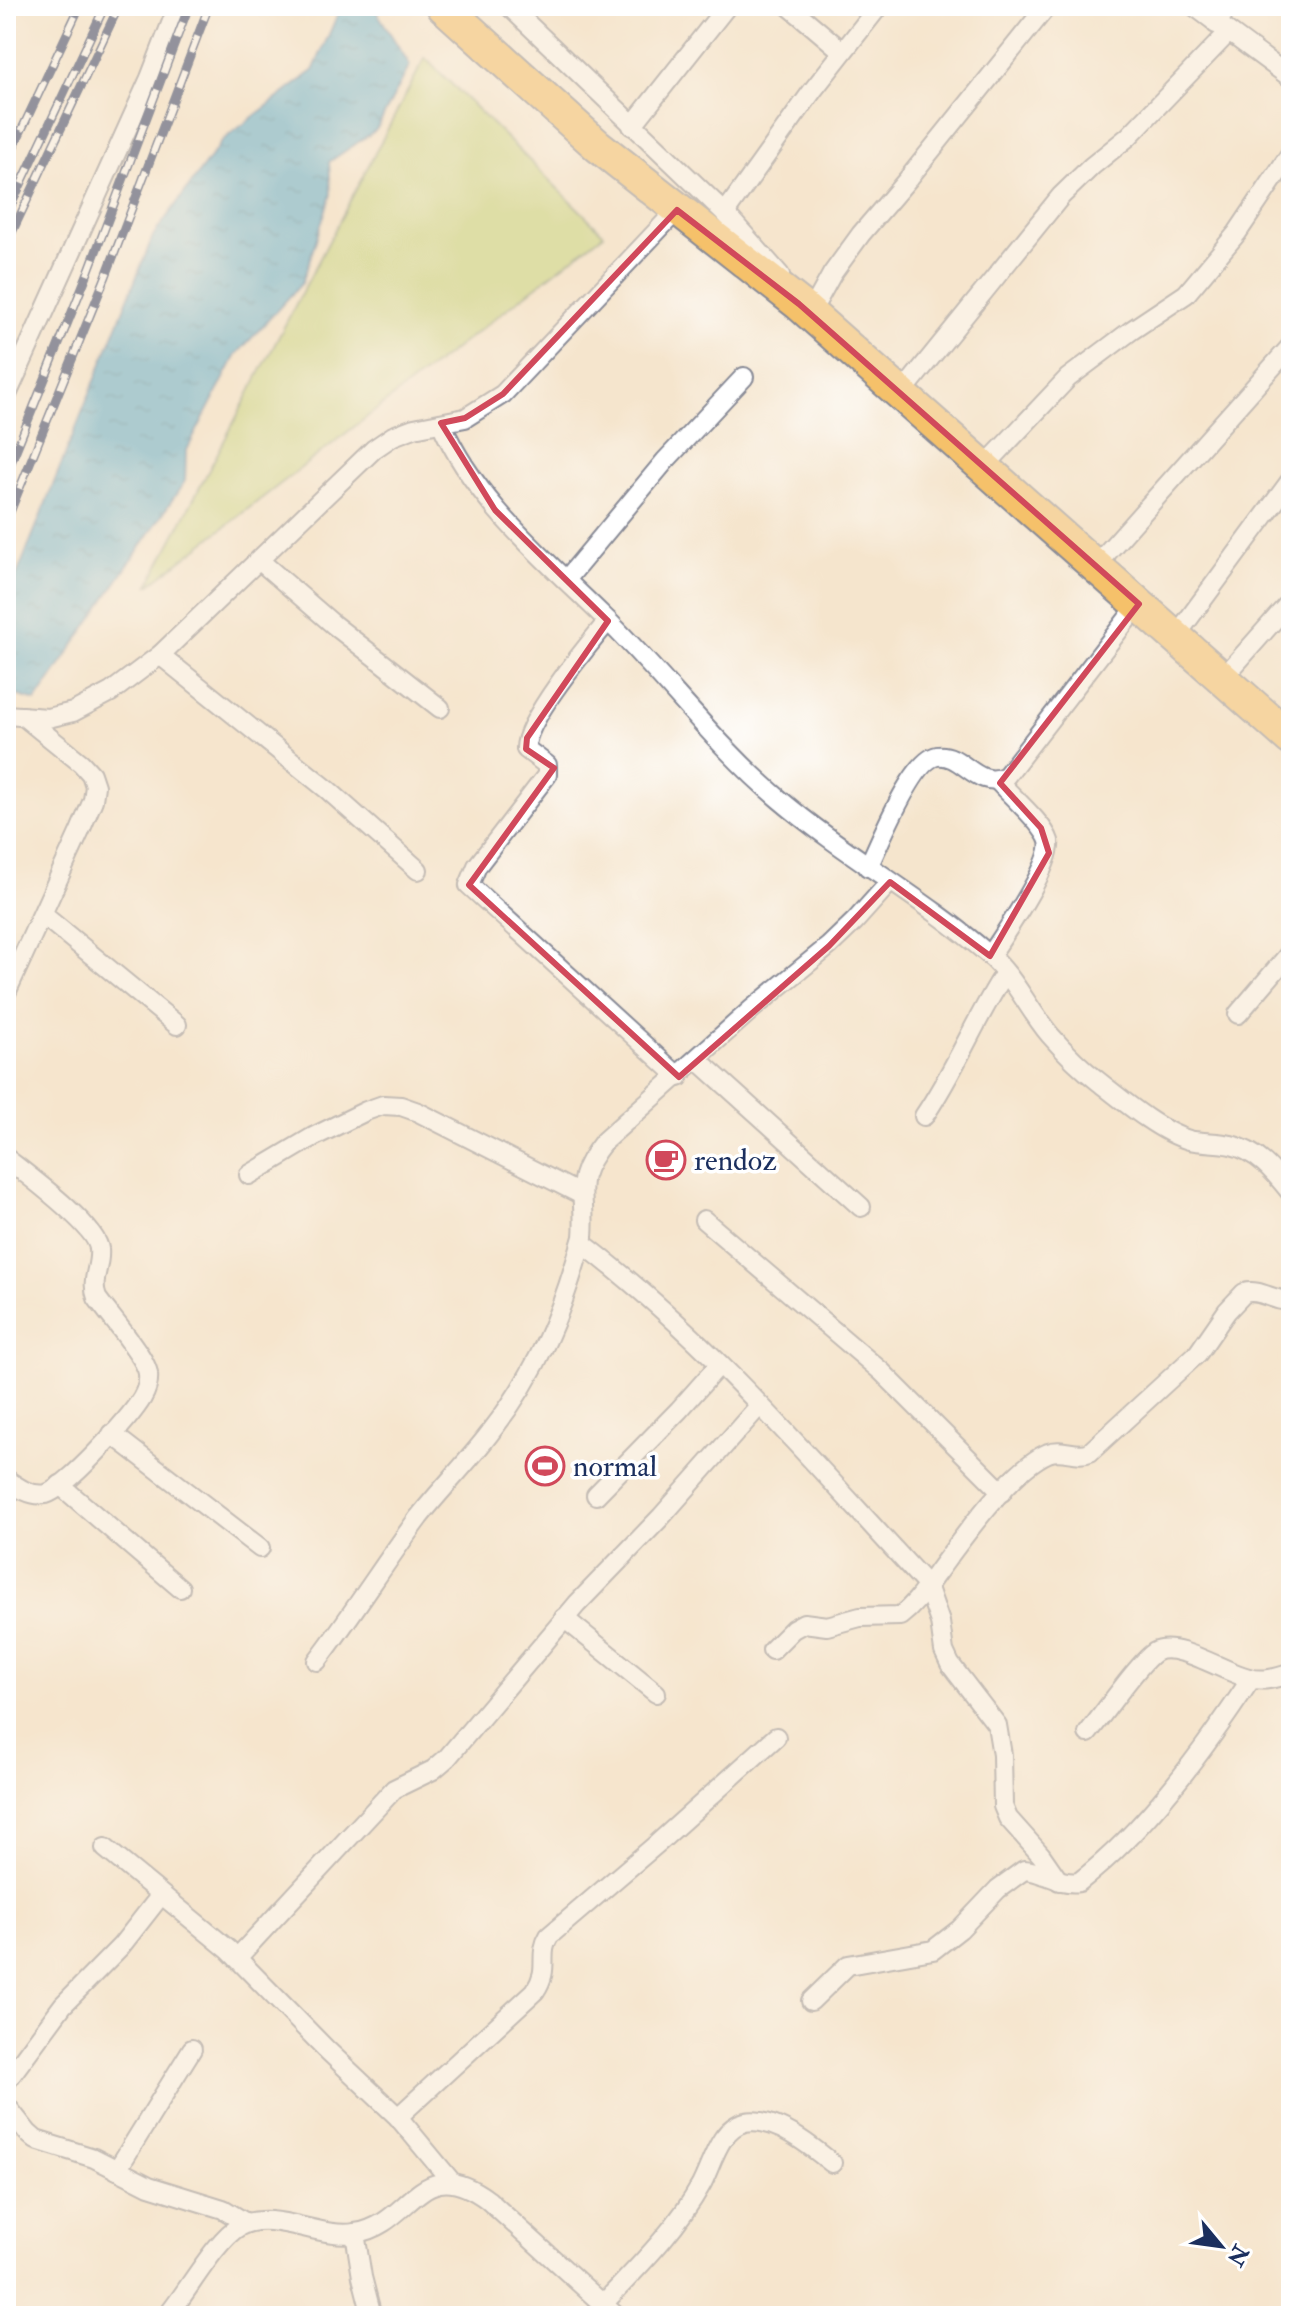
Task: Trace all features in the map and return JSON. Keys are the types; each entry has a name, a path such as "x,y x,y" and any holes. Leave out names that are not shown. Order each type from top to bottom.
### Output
{"highway":[{"path":"443,6 534,89 677,210 804,309 1291,739"}],"street":[{"path":"6,397 150,78 178,6"},
{"path":"509,6 725,213 780,274 804,309 861,234 1047,6"},
{"path":"632,126 727,6"},
{"path":"789,6 842,51"},
{"path":"725,213 842,51 879,6"},
{"path":"1194,6 1291,78"},
{"path":"901,394 1061,196 1128,137 1222,28 1229,6"},
{"path":"984,467 1068,378 1186,294 1237,233 1291,153"},
{"path":"14,716 48,718 73,712 111,692 160,655 374,449 403,432 465,418 487,407 503,394 677,210"},
{"path":"1096,565 1291,346"},
{"path":"566,580 665,461 744,377"},
{"path":"441,423 471,480 525,542 608,621 750,773 780,800 990,956 1023,994 1050,1034 1097,1081 1165,1129 1189,1140 1232,1145 1245,1150 1263,1161 1291,1193"},
{"path":"1176,636 1291,480"},
{"path":"260,561 334,625 440,708"},
{"path":"1223,678 1291,601"},
{"path":"868,867 902,795 928,760 937,756 946,757 985,779 997,780 1006,776 1139,604"},
{"path":"608,621 555,690 527,738 526,749 547,765 547,775 477,866 469,885 679,1077"},
{"path":"160,655 318,781 418,870"},
{"path":"6,993 89,810 95,786 91,774 81,763 14,716"},
{"path":"990,956 1025,901 1049,853 1049,841 1041,828 997,780"},
{"path":"317,1661 419,1517 490,1434 541,1356 558,1319 582,1243 585,1222 580,1194 583,1175 591,1157 604,1141 752,1009 829,946 890,882"},
{"path":"43,915 177,1025"},
{"path":"1238,1014 1291,952"},
{"path":"924,1116 982,1008 1005,973"},
{"path":"698,1060 861,1207"},
{"path":"249,1175 313,1137 366,1111 392,1105 441,1122 580,1194"},
{"path":"6,1158 84,1223 96,1237 99,1261 93,1287 97,1298 148,1369 149,1382 144,1395 112,1434 47,1494 33,1494 6,1479"},
{"path":"704,1220 882,1372 1002,1492"},
{"path":"582,1243 653,1300 760,1405 927,1585 950,1664 997,1725 1002,1755 1002,1798 1008,1818 1059,1881"},
{"path":"772,1650 793,1629 804,1623 827,1626 860,1617 900,1616 917,1600 1002,1492 1024,1470 1048,1453 1056,1451 1082,1456 1090,1452 1198,1353 1227,1311 1244,1293 1257,1292 1276,1299 1291,1300"},
{"path":"596,1495 719,1365"},
{"path":"237,1958 381,1801 401,1784 433,1770 447,1758 564,1618 661,1517 760,1405"},
{"path":"112,1434 260,1548"},
{"path":"60,1485 180,1588"},
{"path":"564,1618 656,1693"},
{"path":"1088,1733 1156,1651 1180,1651 1251,1679 1272,1679 1291,1673"},
{"path":"811,2001 848,1965 933,1950 960,1929 998,1889 1024,1870 1059,1881 1079,1882 1150,1813 1207,1742 1251,1679"},
{"path":"398,2117 535,1991 543,1979 542,1951 549,1936 776,1737"},
{"path":"105,1848 237,1958 398,2117 451,2181"},
{"path":"6,2082 63,2005 121,1946 161,1895"},
{"path":"117,2170 192,2049"},
{"path":"6,2105 36,2140 78,2152 149,2186 223,2209 246,2223"},
{"path":"167,2316 226,2238 246,2223 268,2220 332,2233 355,2233 373,2228 421,2192 441,2182 451,2181 474,2189 488,2200 609,2310 691,2203 725,2136 735,2125 747,2121 760,2122 791,2133 832,2163"},
{"path":"355,2233 372,2316"}],"highlighted area":[{"path":"677,210 799,304 1139,604 1000,783 1041,828 1049,853 990,956 890,882 829,946 679,1077 469,885 554,768 526,749 527,738 608,621 495,510 441,423 465,418 503,394"}],"green space":[{"path":"425,58 604,234 148,586"}],"water":[{"path":"346,6 373,6 410,65 376,130 329,162 331,194 302,283 236,355 186,452 185,481 36,701 6,692 6,602 153,236 223,140 313,71 340,9"}],"railway":[{"path":"6,163 80,6"},
{"path":"6,216 105,6"},
{"path":"6,245 119,6"},
{"path":"6,475 89,270 189,6"},
{"path":"6,522 106,276 209,6"}],"place":[{"name":"rendoz","path":"666,1160"},
{"name":"normal","path":"545,1466"}]}
